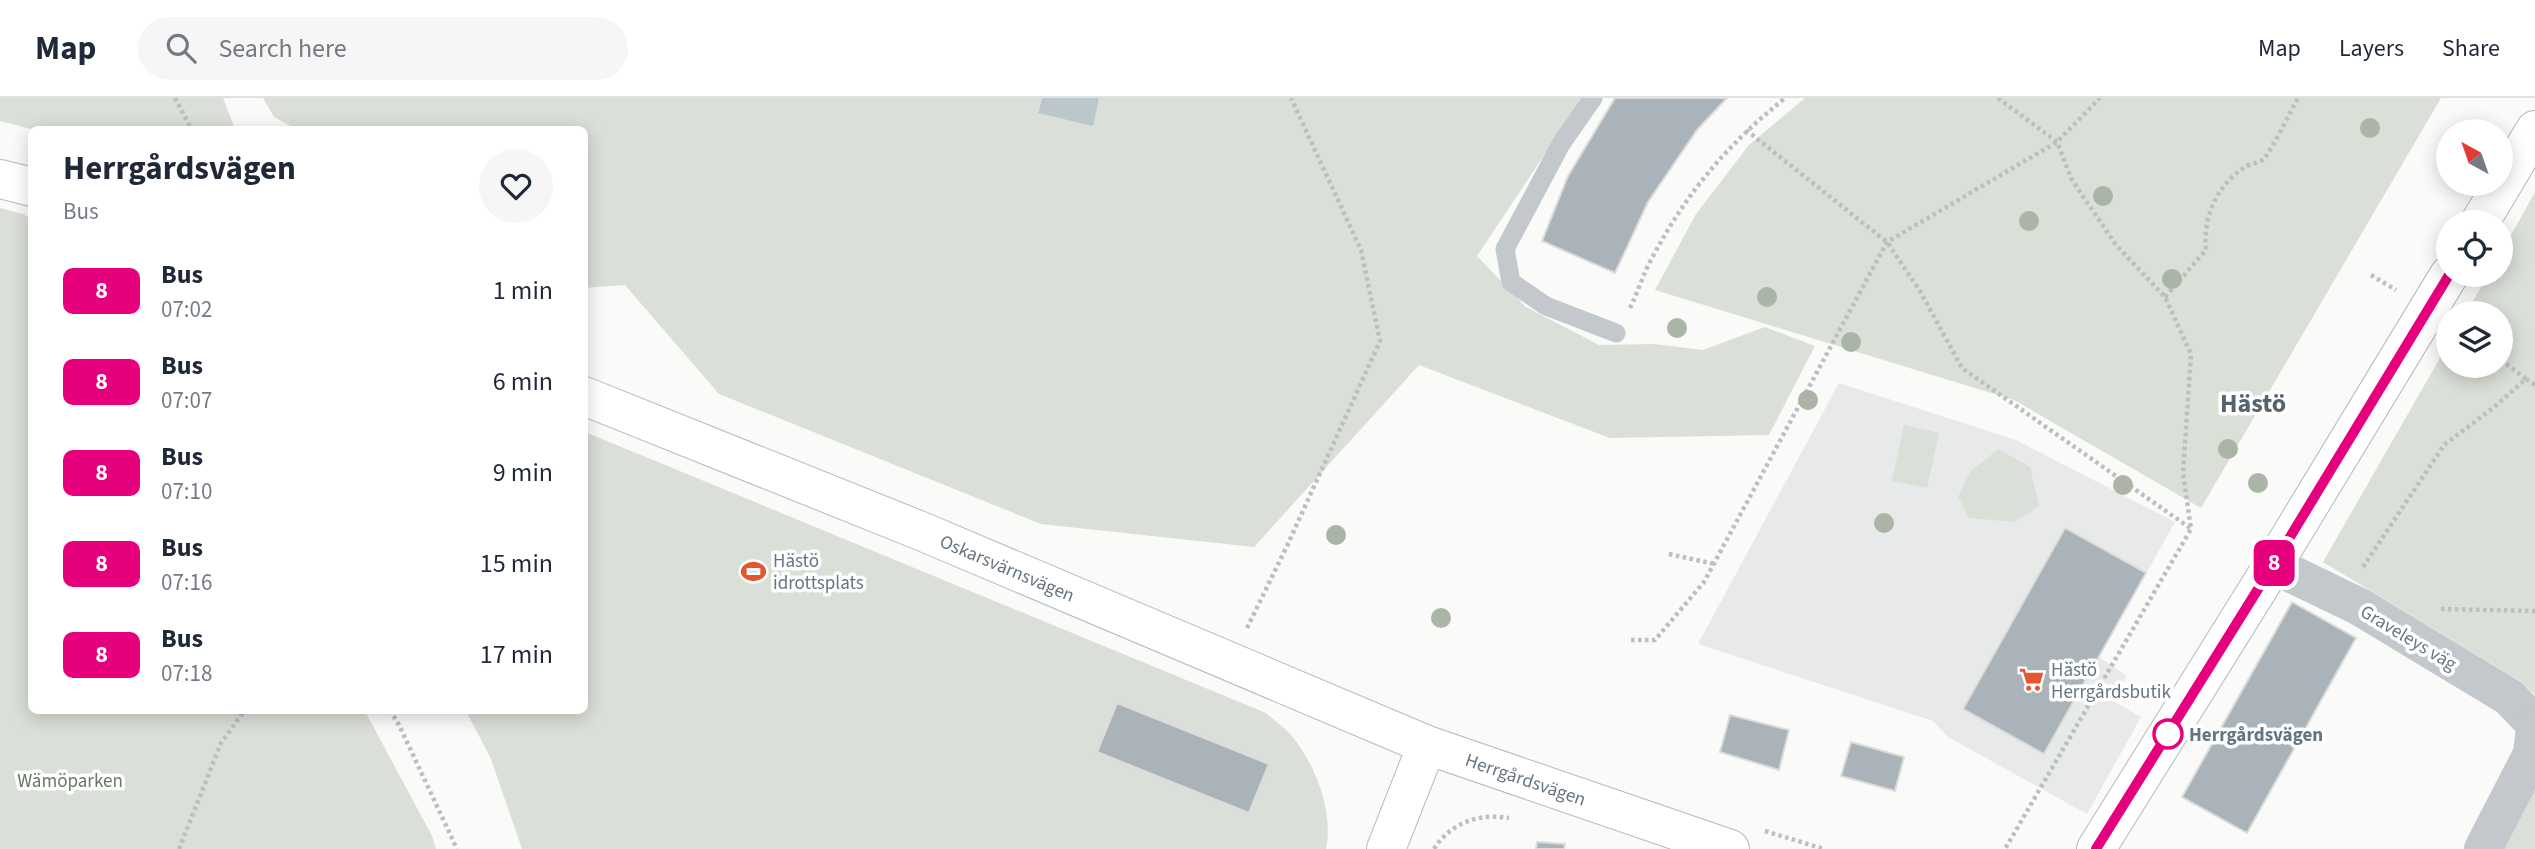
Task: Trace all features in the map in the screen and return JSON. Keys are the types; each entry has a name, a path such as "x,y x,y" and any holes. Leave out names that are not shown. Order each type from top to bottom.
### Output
{"street":[{"path":"2487,210 2535,130"},
{"path":"0,179 28,186"},
{"path":"2096,849 2442,287"},
{"name":"Oskarsvärnsvägen","path":"588,398 934,537 1427,745"},
{"name":"Graveleys väg","path":"2273,565 2343,597 2509,697 2535,726 2532,754 2483,849"},
{"path":"1386,849 1427,745"},
{"name":"Herrgårdsvägen","path":"1427,745 1730,849"}],"lane":[{"path":"1593,98 1561,144 1505,249 1511,282 1546,306 1616,333"}],"path":[{"path":"175,98 190,126"},
{"path":"1242,638 1380,341 1361,250 1291,98"},
{"path":"1616,333 1651,260 1692,190 1746,130 1784,98"},
{"path":"1998,98 2057,142 2071,180 2109,234 2165,297 2191,354 2183,473 2191,529 2005,849"},
{"path":"1631,640 1655,640 1704,582 1887,242 2057,142 2100,98"},
{"path":"2165,297 2206,250 2204,232 2213,201 2228,181 2246,166 2264,159 2298,98"},
{"path":"1746,130 1887,242 1920,290 1962,369 2191,529"},
{"path":"2513,369 2535,385"},
{"path":"2343,597 2444,445 2526,379"},
{"path":"1669,554 1715,564"},
{"path":"2441,609 2535,611"},
{"path":"179,849 221,743 241,714"},
{"path":"392,714 457,849"},
{"path":"1434,849 1455,828 1474,818 1489,815 1513,818"}],"shaded area":[{"path":"1042,98 1099,98 1093,126 1038,113"},
{"path":"1839,383 2016,440 2175,522 2099,657 2127,676 2112,700 2141,717 2087,814 1948,737 1933,721 1698,644","holes":["1958,497 2015,521 1969,518"]}],"green space":[{"path":"0,98 223,98 234,126 28,126 28,128 0,121"},
{"path":"263,98 1042,98 1038,112 1099,98 1582,98 1477,256 1526,307 1599,345 1654,344 1703,350 1765,327 1815,346 1769,435 1610,438 1419,365 1254,547 1041,524 719,394 625,285 588,288 588,126 290,126 274,117"},
{"path":"1805,98 2441,98 2201,508 2014,400 1655,290 1696,214 1749,145"},
{"path":"2535,192 2535,695 2520,681 2323,562 2436,365 2436,378 2513,378 2513,301 2473,301 2481,287 2513,287 2513,231"},
{"name":"Wämöparken","path":"0,208 28,217 28,714 367,714 432,836 436,849 0,849"},
{"path":"1904,425 1939,433 1927,488 1892,481"},
{"name":"Hästö idrottsplats","path":"588,433 1266,713 1291,735 1308,760 1325,804 1328,834 1326,849 522,849 491,759 468,714 588,714"},
{"path":"1998,449 2030,467 2039,506 2015,522 1969,518 1958,497 1970,472"},
{"path":"2535,776 2535,849 2498,849"}],"building":[{"path":"1615,98 1727,98 1697,130 1648,202 1615,273 1542,241 1568,176"},
{"path":"2065,528 2146,573 2044,754 1963,709"},
{"path":"2292,602 2356,638 2247,833 2182,797"},
{"path":"1117,703 1269,764 1249,813 1097,752"},
{"path":"1730,715 1789,730 1779,770 1720,752"},
{"path":"1851,742 1904,757 1895,791 1841,776"},
{"path":"1537,842 1565,844 1564,849 1536,849"}],"bus line":[{"name":"8","path":"2096,849 2140,782 2442,287"}],"place":[{"name":"Hästö idrottsplats","path":"753,571"},
{"name":"Hästö Herrgårdsbutik","path":"2031,680"},
{"name":"Herrgårdsvägen","path":"2168,734"}],"district":[{"name":"Hästö","path":"2253,403"}]}
